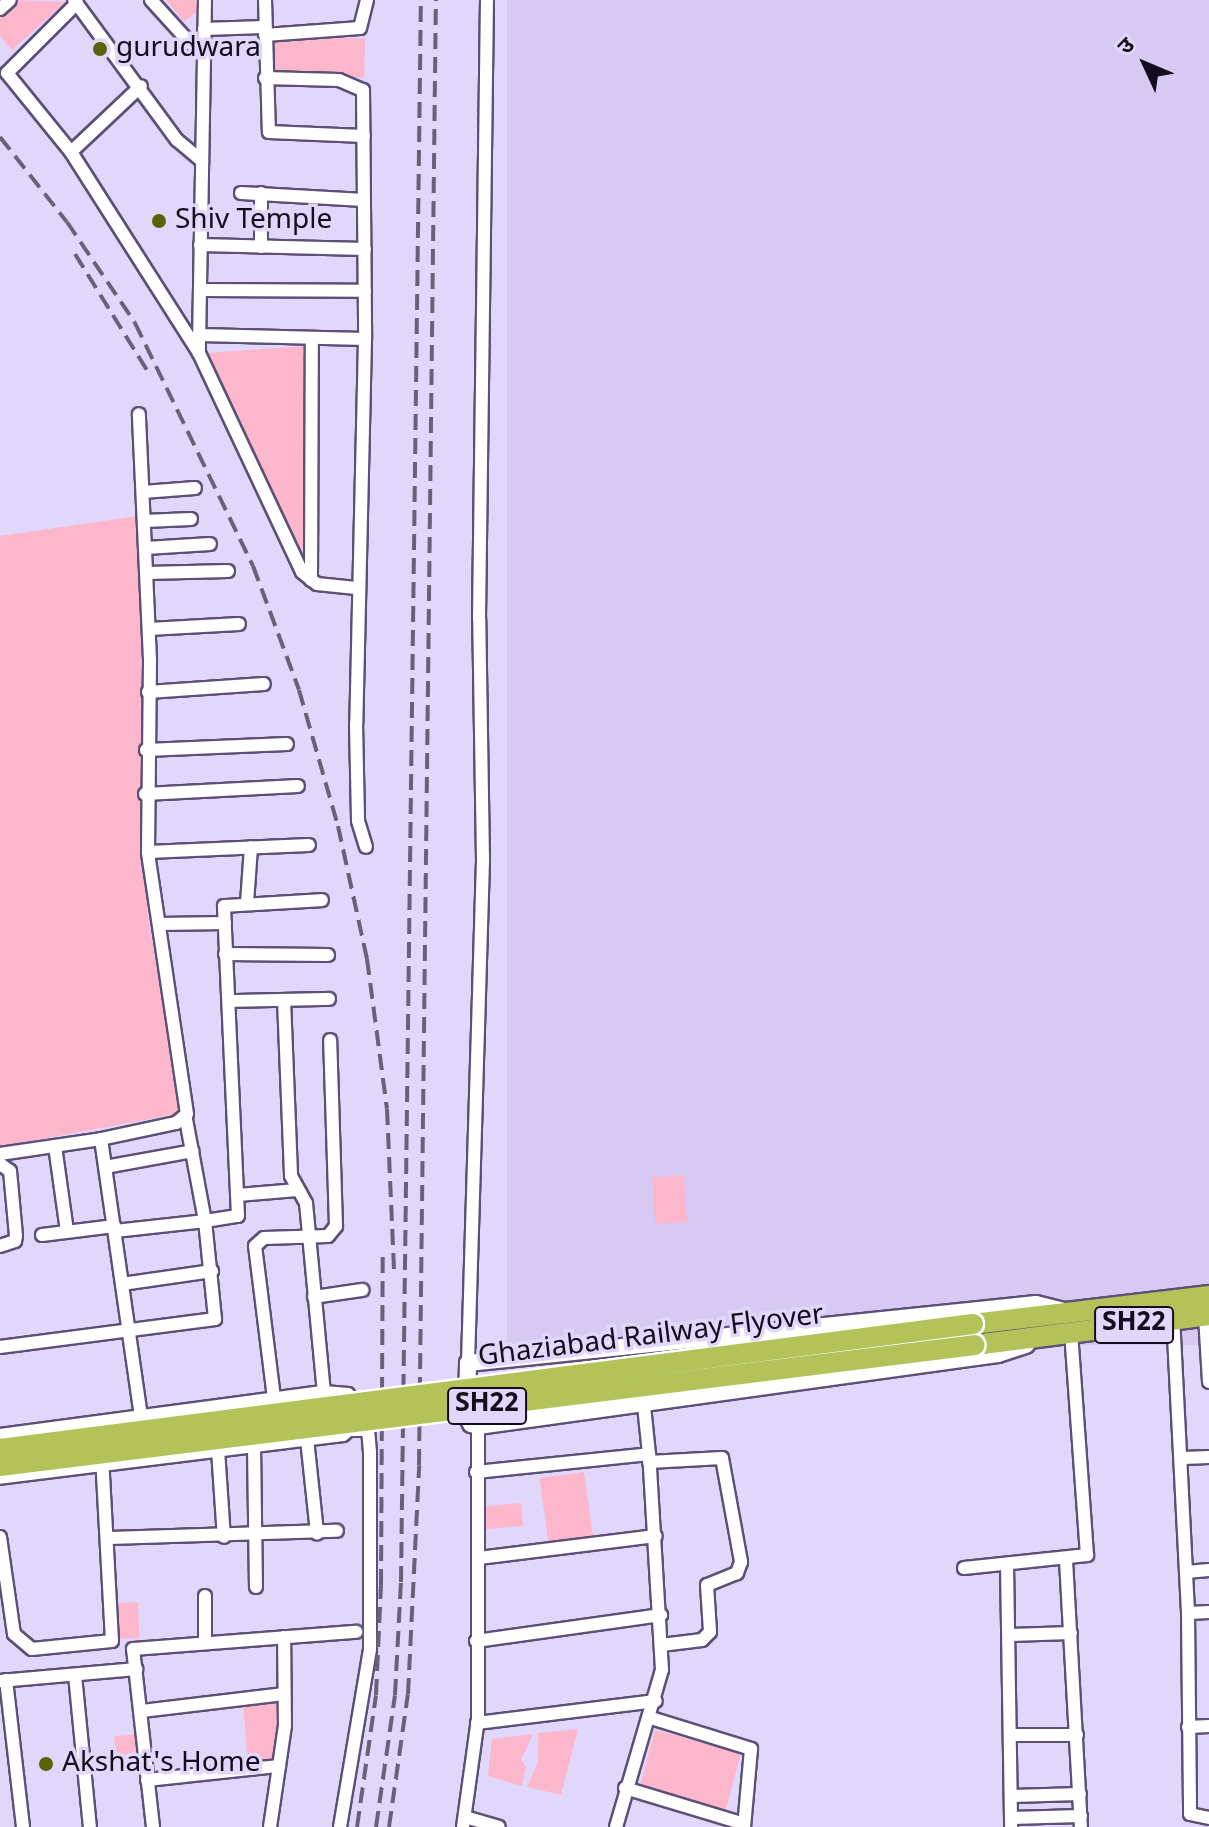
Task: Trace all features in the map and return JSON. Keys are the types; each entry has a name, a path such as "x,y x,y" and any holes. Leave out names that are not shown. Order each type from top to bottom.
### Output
{"highway":[{"name":"SH22","path":"1067,1326 1173,1310 1208,1309"},
{"name":"Ghaziabad Railway Flyover","path":"0,1449 973,1324 1067,1326"},
{"name":"Ghaziabad Railway Flyover","path":"0,1466 975,1345 1067,1326"}],"street":[{"path":"0,9 10,0"},
{"path":"151,0 190,43 204,46"},
{"path":"199,353 205,0"},
{"path":"265,0 269,132 364,136"},
{"path":"204,29 360,28 367,0"},
{"path":"487,0 479,618 483,860 467,1415 471,1424 478,1426 998,1354 1067,1326"},
{"path":"202,161 177,140 141,86 76,2 7,73 71,152 199,353 214,393 311,580"},
{"path":"265,78 339,80 359,86 364,136 365,339 356,588 357,809 366,847"},
{"path":"71,152 141,86"},
{"path":"241,193 364,200"},
{"path":"261,193 261,247"},
{"path":"200,245 365,249"},
{"path":"200,290 365,291"},
{"path":"199,335 365,339"},
{"path":"311,580 312,339"},
{"path":"0,1347 215,1319 205,1221 186,1119 148,852 145,794 149,629 139,414"},
{"path":"143,492 195,488"},
{"path":"144,521 191,519"},
{"path":"146,548 210,544"},
{"path":"147,573 228,571"},
{"path":"311,580 356,588"},
{"path":"149,629 239,624"},
{"path":"148,692 264,684"},
{"path":"146,750 287,744"},
{"path":"145,794 298,786"},
{"path":"148,852 309,845"},
{"path":"247,903 251,847"},
{"path":"42,1235 236,1219 238,1195 231,1001 225,954 227,904 322,900"},
{"path":"159,924 225,923"},
{"path":"225,954 328,955"},
{"path":"231,1001 329,999"},
{"path":"284,1000 291,1176 306,1203 324,1392"},
{"path":"274,1398 255,1246 264,1238 328,1236 336,1226 330,1040"},
{"path":"0,1154 101,1139 186,1119"},
{"path":"101,1139 141,1415"},
{"path":"55,1146 67,1231"},
{"path":"105,1167 193,1151"},
{"path":"0,1164 10,1171 16,1236 0,1246"},
{"path":"238,1195 297,1190"},
{"path":"122,1284 212,1271"},
{"path":"314,1297 362,1290"},
{"path":"468,1363 1036,1304 1067,1326 1088,1551 1066,1560 964,1568"},
{"path":"1208,1309 1209,1382"},
{"path":"1173,1310 1183,1458 1190,1814 1209,1818"},
{"path":"616,1827 625,1788 656,1701 663,1645 638,1347"},
{"path":"0,1435 324,1392 348,1394 349,1430"},
{"path":"0,1537 14,1634 32,1649 112,1641 101,1421"},
{"path":"478,1426 477,1723 464,1822 499,1827"},
{"path":"0,1478 307,1439 349,1430 368,1430 370,1649 340,1827"},
{"path":"307,1439 317,1533"},
{"path":"254,1446 256,1587"},
{"path":"218,1450 224,1537"},
{"path":"1183,1458 1209,1457"},
{"path":"476,1472 649,1458 722,1458 741,1562 737,1573 707,1585 710,1632 692,1644 663,1645"},
{"path":"108,1538 224,1537 337,1531"},
{"path":"479,1558 656,1536"},
{"path":"1007,1564 1011,1822 1081,1821 1066,1560"},
{"path":"1186,1572 1209,1570"},
{"path":"205,1596 205,1640"},
{"path":"1188,1613 1209,1612"},
{"path":"476,1641 661,1615"},
{"path":"153,1827 133,1649 205,1640 356,1632"},
{"path":"1010,1635 1071,1633"},
{"path":"270,1827 279,1766 284,1637"},
{"path":"23,1827 3,1680 136,1669"},
{"path":"75,1675 90,1827"},
{"path":"142,1711 284,1694"},
{"path":"477,1723 656,1701"},
{"path":"625,1788 744,1826 751,1749 651,1718"},
{"path":"1188,1727 1209,1726"},
{"path":"1012,1735 1077,1735"},
{"path":"147,1780 279,1766"},
{"path":"1012,1796 1080,1794"}],"shaded area":[{"path":"16,0 66,2 12,50 0,36 0,15"},
{"path":"166,0 199,0 199,10 184,22"},
{"path":"507,0 1209,0 1209,1345 507,1345"},
{"path":"272,37 365,39 364,78 271,76"},
{"path":"306,346 303,548 299,557 207,353"},
{"path":"138,516 148,918 182,1113 0,1147 0,536"},
{"path":"684,1175 687,1222 655,1224 652,1177"},
{"path":"584,1472 593,1538 549,1545 539,1478"},
{"path":"521,1503 523,1526 484,1529 482,1506"},
{"path":"138,1602 139,1638 113,1639 112,1603"},
{"path":"282,1699 275,1763 248,1765 243,1702"},
{"path":"578,1729 561,1795 527,1787 538,1762 538,1733"},
{"path":"655,1730 741,1753 725,1811 639,1788"},
{"path":"139,1734 141,1753 116,1756 114,1737"},
{"path":"533,1734 521,1760 526,1767 522,1786 488,1776 492,1739"}],"railway":[{"path":"376,1827 395,1695 401,1582 421,0"},
{"path":"389,1827 408,1694 419,1465 436,0"},
{"path":"0,137 67,222 135,323 253,566 299,690 338,826 367,959 387,1109 394,1272"},
{"path":"75,254 147,370"},
{"path":"357,1827 376,1695 381,1585 383,1257"}],"place":[{"name":"gurudwara","path":"100,49"},
{"name":"Shiv Temple","path":"159,221"},
{"name":"Akshat's Home","path":"46,1764"}]}
